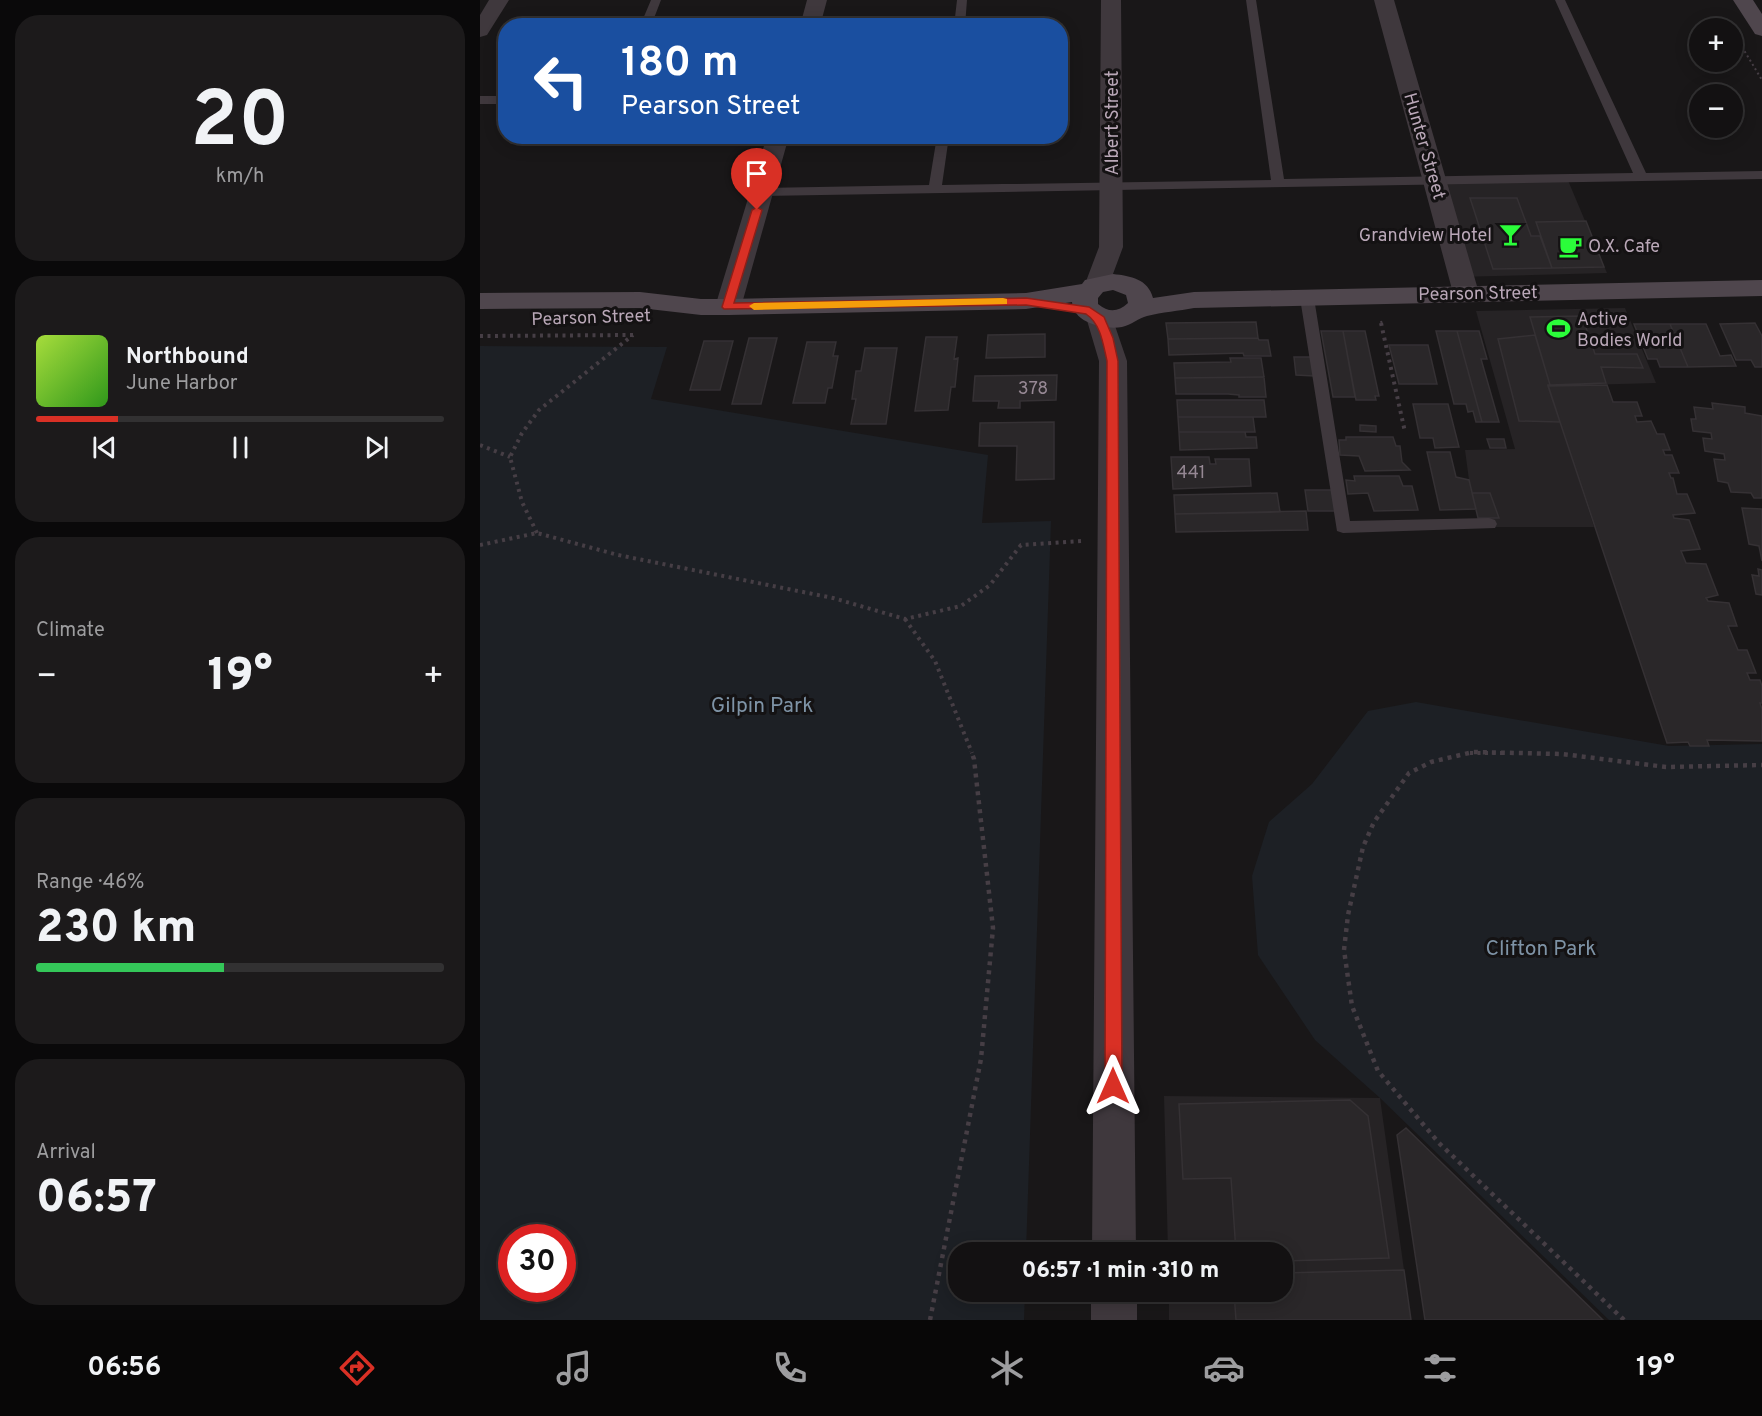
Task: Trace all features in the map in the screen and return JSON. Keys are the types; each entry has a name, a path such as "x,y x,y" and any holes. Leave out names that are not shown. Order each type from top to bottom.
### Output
{"street":[{"path":"480,31 499,0"},
{"path":"812,18 817,0"},
{"name":"Albert Street","path":"1094,301 1111,247 1111,0"},
{"name":"Hunter Street","path":"1384,0 1466,293"},
{"path":"1743,0 1762,30"},
{"path":"728,307 776,144"},
{"name":"Albert Street","path":"1111,247 1132,300"},
{"path":"1094,301 1113,282 1132,300"},
{"name":"Pearson Street","path":"1132,300 1762,288"},
{"name":"Pearson Street","path":"480,301 640,300 701,307 728,307 1094,301"},
{"path":"1094,301 1118,319 1132,300"},
{"path":"1113,361 1132,300"},
{"path":"1094,301 1113,361 1114,1242"},
{"name":"Pearson Street","path":"480,321 636,319 701,307"},
{"path":"1114,1302 1114,1320"}],"lane":[{"path":"648,18 656,0"},
{"path":"959,18 962,0"},
{"path":"1251,0 1278,184"},
{"path":"1560,0 1641,177"},
{"path":"480,100 498,100"},
{"path":"935,189 942,144"},
{"path":"762,192 1762,175"},
{"path":"1307,298 1343,527 1490,524"}],"path":[{"path":"1743,49 1762,80"},
{"path":"1380,317 1405,432"},
{"path":"480,336 633,334 539,410 522,433 510,457 522,502 537,533"},
{"path":"480,445 510,457"},
{"path":"480,544 537,533 618,555 833,598 905,619 961,606 990,585 1021,545 1050,542"},
{"path":"905,619 935,661 974,759 993,928 981,1059 930,1320"},
{"path":"1622,1320 1438,1143 1378,1071 1352,1006 1344,950 1348,915 1363,847 1374,822 1409,773 1431,762 1473,752 1562,754 1666,767 1762,765"}],"shaded area":[{"path":"1567,178 1607,273 1456,277 1428,179"},
{"path":"1625,308 1656,383 1549,386 1594,527 1484,527 1478,518 1465,450 1515,449 1476,311"},
{"path":"1164,1096 1380,1098 1411,1320 1169,1320 1169,1302 1293,1302 1293,1242 1168,1242"}],"green space":[{"name":"Gilpin Park","path":"480,346 667,347 651,399 988,455 982,523 1051,521 1026,1242 948,1242 948,1302 1025,1302 1024,1320 480,1320"},
{"name":"Clifton Park","path":"1416,702 1669,746 1762,744 1762,1320 1609,1320 1380,1098 1315,1040 1258,955 1252,876 1269,822 1312,784 1368,711"}],"building":[{"path":"1470,198 1517,198 1531,236 1540,236 1552,268 1493,269"},
{"path":"1586,221 1604,267 1552,268 1536,222"},
{"path":"1582,316 1595,354 1637,354 1643,368 1601,367 1606,383 1550,385 1530,317"},
{"path":"1256,322 1258,338 1168,339 1166,323"},
{"path":"1755,323 1762,336 1762,367 1755,367 1751,360 1736,360 1720,324"},
{"path":"1634,324 1670,324 1688,367 1660,367 1657,359 1648,359"},
{"path":"1670,324 1706,324 1720,356 1731,355 1736,366 1688,367"},
{"path":"1321,331 1343,331 1355,397 1333,397"},
{"path":"1343,331 1365,331 1379,396 1375,396 1376,400 1356,400"},
{"path":"1436,331 1457,331 1482,422 1476,422 1473,411 1468,412 1466,404 1454,404"},
{"path":"1457,331 1479,331 1487,359 1481,359 1499,422 1482,422"},
{"path":"1045,334 1045,357 986,358 988,335"},
{"path":"1535,335 1560,422 1519,421 1498,339"},
{"path":"926,337 957,337 954,359 958,358 955,387 951,387 948,410 915,411"},
{"path":"749,338 777,338 761,404 732,404"},
{"path":"1258,338 1268,340 1271,356 1244,356 1243,353 1169,355 1168,339"},
{"path":"704,341 733,341 720,390 690,390"},
{"path":"807,342 836,342 833,356 838,356 832,388 828,388 825,403 793,403"},
{"path":"1389,345 1428,345 1437,384 1399,384"},
{"path":"865,348 897,348 886,424 851,424 856,399 852,399 856,371 861,371"},
{"path":"1294,357 1311,357 1314,376 1296,375"},
{"path":"1230,358 1261,358 1264,377 1175,378 1174,363 1231,362"},
{"path":"1057,375 1056,400 1020,401 1020,408 998,408 999,401 973,401 975,376"},
{"path":"1264,377 1266,397 1176,394 1175,378"},
{"path":"1607,385 1613,402 1637,402 1642,416 1635,416 1637,422 1651,421 1657,434 1664,434 1670,450 1663,450 1665,455 1672,455 1679,473 1669,473 1673,478 1677,494 1687,494 1695,513 1673,515 1674,518 1689,520 1700,549 1681,551 1686,563 1706,564 1718,595 1706,598 1708,601 1729,603 1737,626 1728,626 1738,650 1747,650 1756,673 1747,673 1750,680 1760,680 1762,686 1762,703 1760,703 1762,741 1707,740 1709,746 1690,746 1688,742 1667,743 1548,386"},
{"path":"1177,400 1264,400 1266,417 1178,417"},
{"path":"1712,403 1745,407 1745,413 1762,416 1762,498 1754,498 1751,493 1731,492 1728,483 1718,481 1714,459 1725,460 1724,454 1705,451 1703,438 1712,439 1711,433 1693,431 1691,419 1696,419 1694,407 1713,409"},
{"path":"1413,404 1448,404 1459,447 1435,448 1433,438 1420,438"},
{"path":"1178,417 1253,417 1255,432 1179,432"},
{"path":"1054,422 1054,479 1016,480 1017,446 979,446 980,423"},
{"path":"1360,425 1376,426 1376,432 1360,431"},
{"path":"1179,432 1245,432 1246,437 1256,437 1257,448 1180,450"},
{"path":"1346,437 1393,437 1396,446 1400,446 1402,462 1410,470 1365,471 1359,456 1340,455 1339,440 1346,440"},
{"path":"1487,439 1504,439 1506,448 1490,448"},
{"path":"1427,452 1450,452 1456,477 1469,480 1476,509 1440,510"},
{"path":"1171,457 1209,457 1210,464 1216,464 1215,459 1249,459 1251,486 1173,489"},
{"path":"1354,476 1399,476 1403,486 1412,486 1418,510 1374,511 1368,493 1348,494 1346,480 1355,481"},
{"path":"1305,490 1332,490 1335,511 1308,511"},
{"path":"1277,493 1280,512 1175,514 1174,495"},
{"path":"1472,493 1490,493 1499,518 1478,518"},
{"path":"1742,508 1762,509 1762,561 1759,546 1749,544"},
{"path":"1306,511 1308,530 1176,532 1175,514"},
{"path":"1758,569 1762,570 1762,595 1756,594 1752,575 1759,576"},
{"path":"1350,1100 1368,1116 1389,1258 1293,1261 1293,1242 1235,1242 1231,1178 1183,1179 1179,1104"},
{"path":"1406,1128 1603,1320 1425,1320 1397,1135"},
{"path":"1404,1270 1411,1320 1236,1320 1235,1302 1293,1302 1293,1273"}],"slow traffic":[{"path":"754,306 1003,302"}],"place":[{"name":"Grandview Hotel","path":"1510,235"},
{"name":"O.X. Cafe","path":"1570,246"},
{"name":"Active Bodies World","path":"1559,329"}],"route":[{"path":"757,210 728,307 1026,302 1089,311 1099,317 1113,361 1113,1086"}]}
